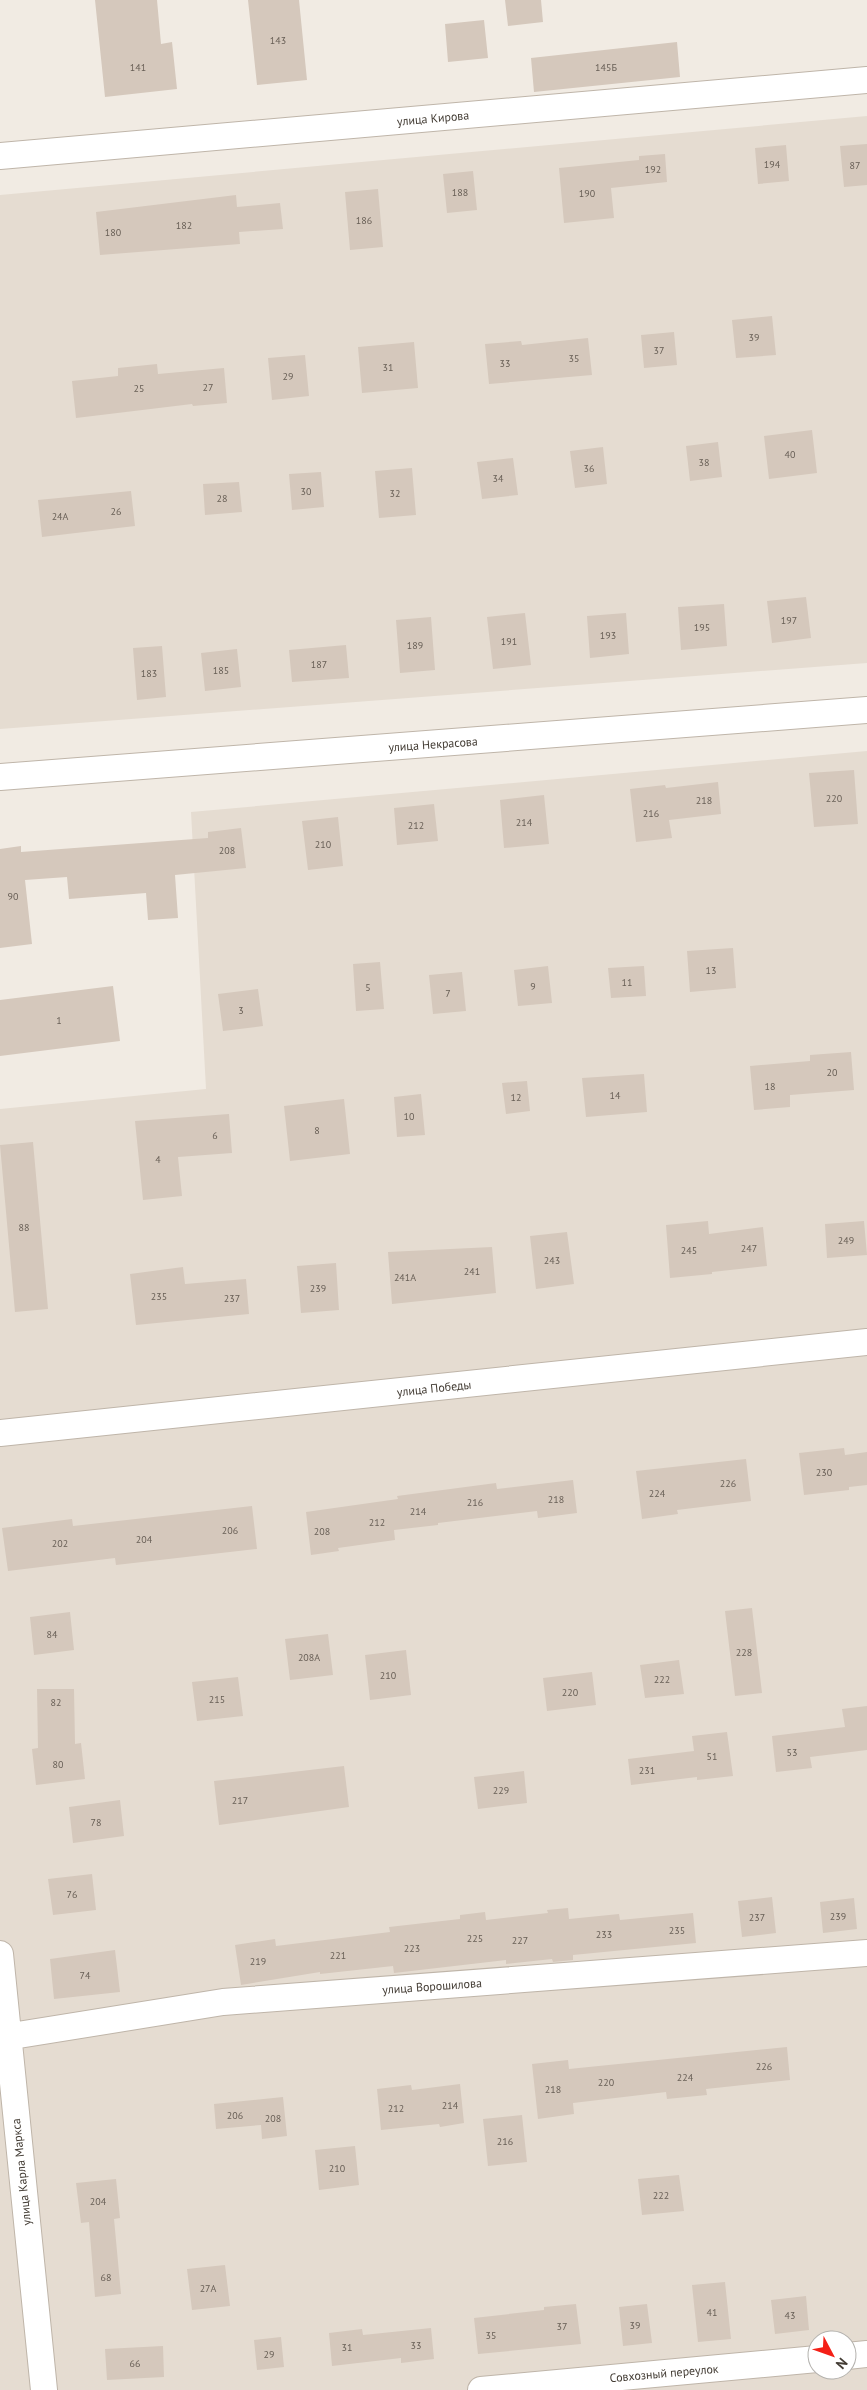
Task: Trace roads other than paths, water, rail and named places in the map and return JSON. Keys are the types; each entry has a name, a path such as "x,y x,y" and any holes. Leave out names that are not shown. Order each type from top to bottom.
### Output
{"street":[{"name":"улица Кирова","path":"0,156 867,80"},
{"name":"улица Некрасова","path":"0,777 867,710"},
{"name":"улица Победы","path":"0,1433 867,1342"},
{"name":"улица Ворошилова","path":"4,2038 223,2002 867,1953"},
{"name":"улица Карла Маркса","path":"0,1954 4,2038 44,2390"},
{"name":"Совхозный переулок","path":"481,2390 807,2360"}]}
